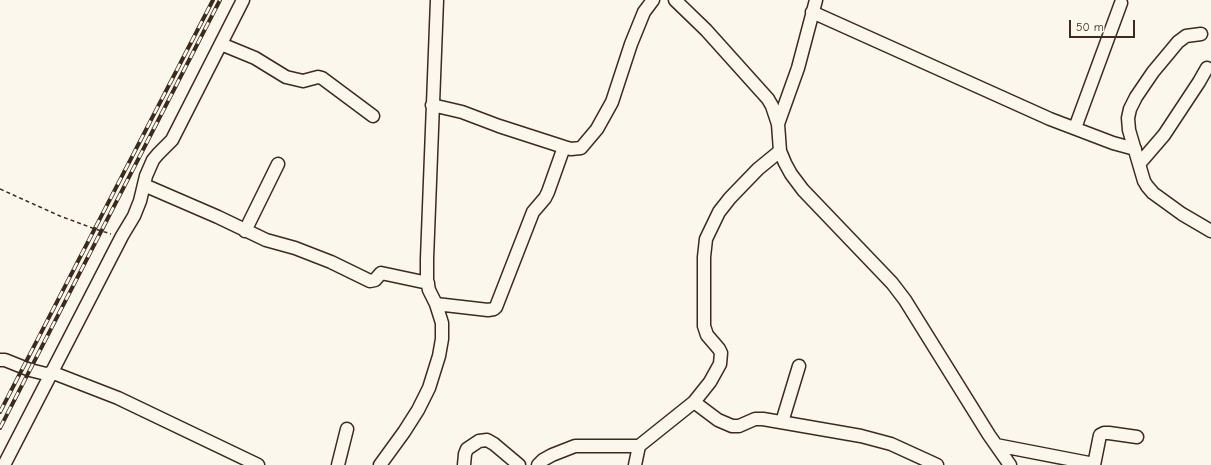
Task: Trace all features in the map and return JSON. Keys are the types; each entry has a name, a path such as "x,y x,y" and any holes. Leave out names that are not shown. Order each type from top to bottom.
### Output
{"street":[{"path":"4,465 122,236 138,208 146,176 153,160 172,140 243,0"},
{"path":"380,465 418,410 429,388 439,356 442,339 442,323 436,304 429,290 427,259 437,0"},
{"path":"432,105 462,112 564,148 581,148 597,129 612,102 631,44 644,12 653,0"},
{"path":"675,0 706,30 768,99 778,124 780,151 788,168 803,190 892,283 905,300 1010,465"},
{"path":"778,124 798,68 816,0"},
{"path":"1075,128 1120,3"},
{"path":"812,12 1050,119 1120,145 1135,149"},
{"path":"1201,34 1186,36 1178,42 1153,72 1136,97 1130,109 1128,118 1129,130 1144,181 1153,192 1182,214 1211,231"},
{"path":"220,44 255,58 286,77 303,81 318,77 322,78 373,116"},
{"path":"1139,164 1164,135 1207,68"},
{"path":"436,304 488,310 494,309 533,212 548,192 564,148"},
{"path":"538,465 552,455 575,446 639,446 694,402 714,376 720,364 721,358 719,349 706,335 704,326 704,257 706,238 719,212 730,198 758,169 780,151"},
{"path":"245,231 278,164"},
{"path":"144,185 218,217 245,231 331,262 370,281 375,280 381,273 428,283"},
{"path":"0,360 5,360 30,370 51,373 118,398 258,465"},
{"path":"782,422 799,366"},
{"path":"694,402 718,420 732,426 739,426 759,418 782,422 891,444 937,465"},
{"path":"338,465 346,429"},
{"path":"996,445 1094,465 1100,436 1104,433 1109,432 1137,437"},
{"path":"464,465 464,454 467,448 479,441 487,440 519,465"},
{"path":"635,465 639,446"}],"path":[{"path":"0,189 95,229 122,236"}],"railway":[{"path":"0,412 213,0"},
{"path":"0,428 220,0"}]}
